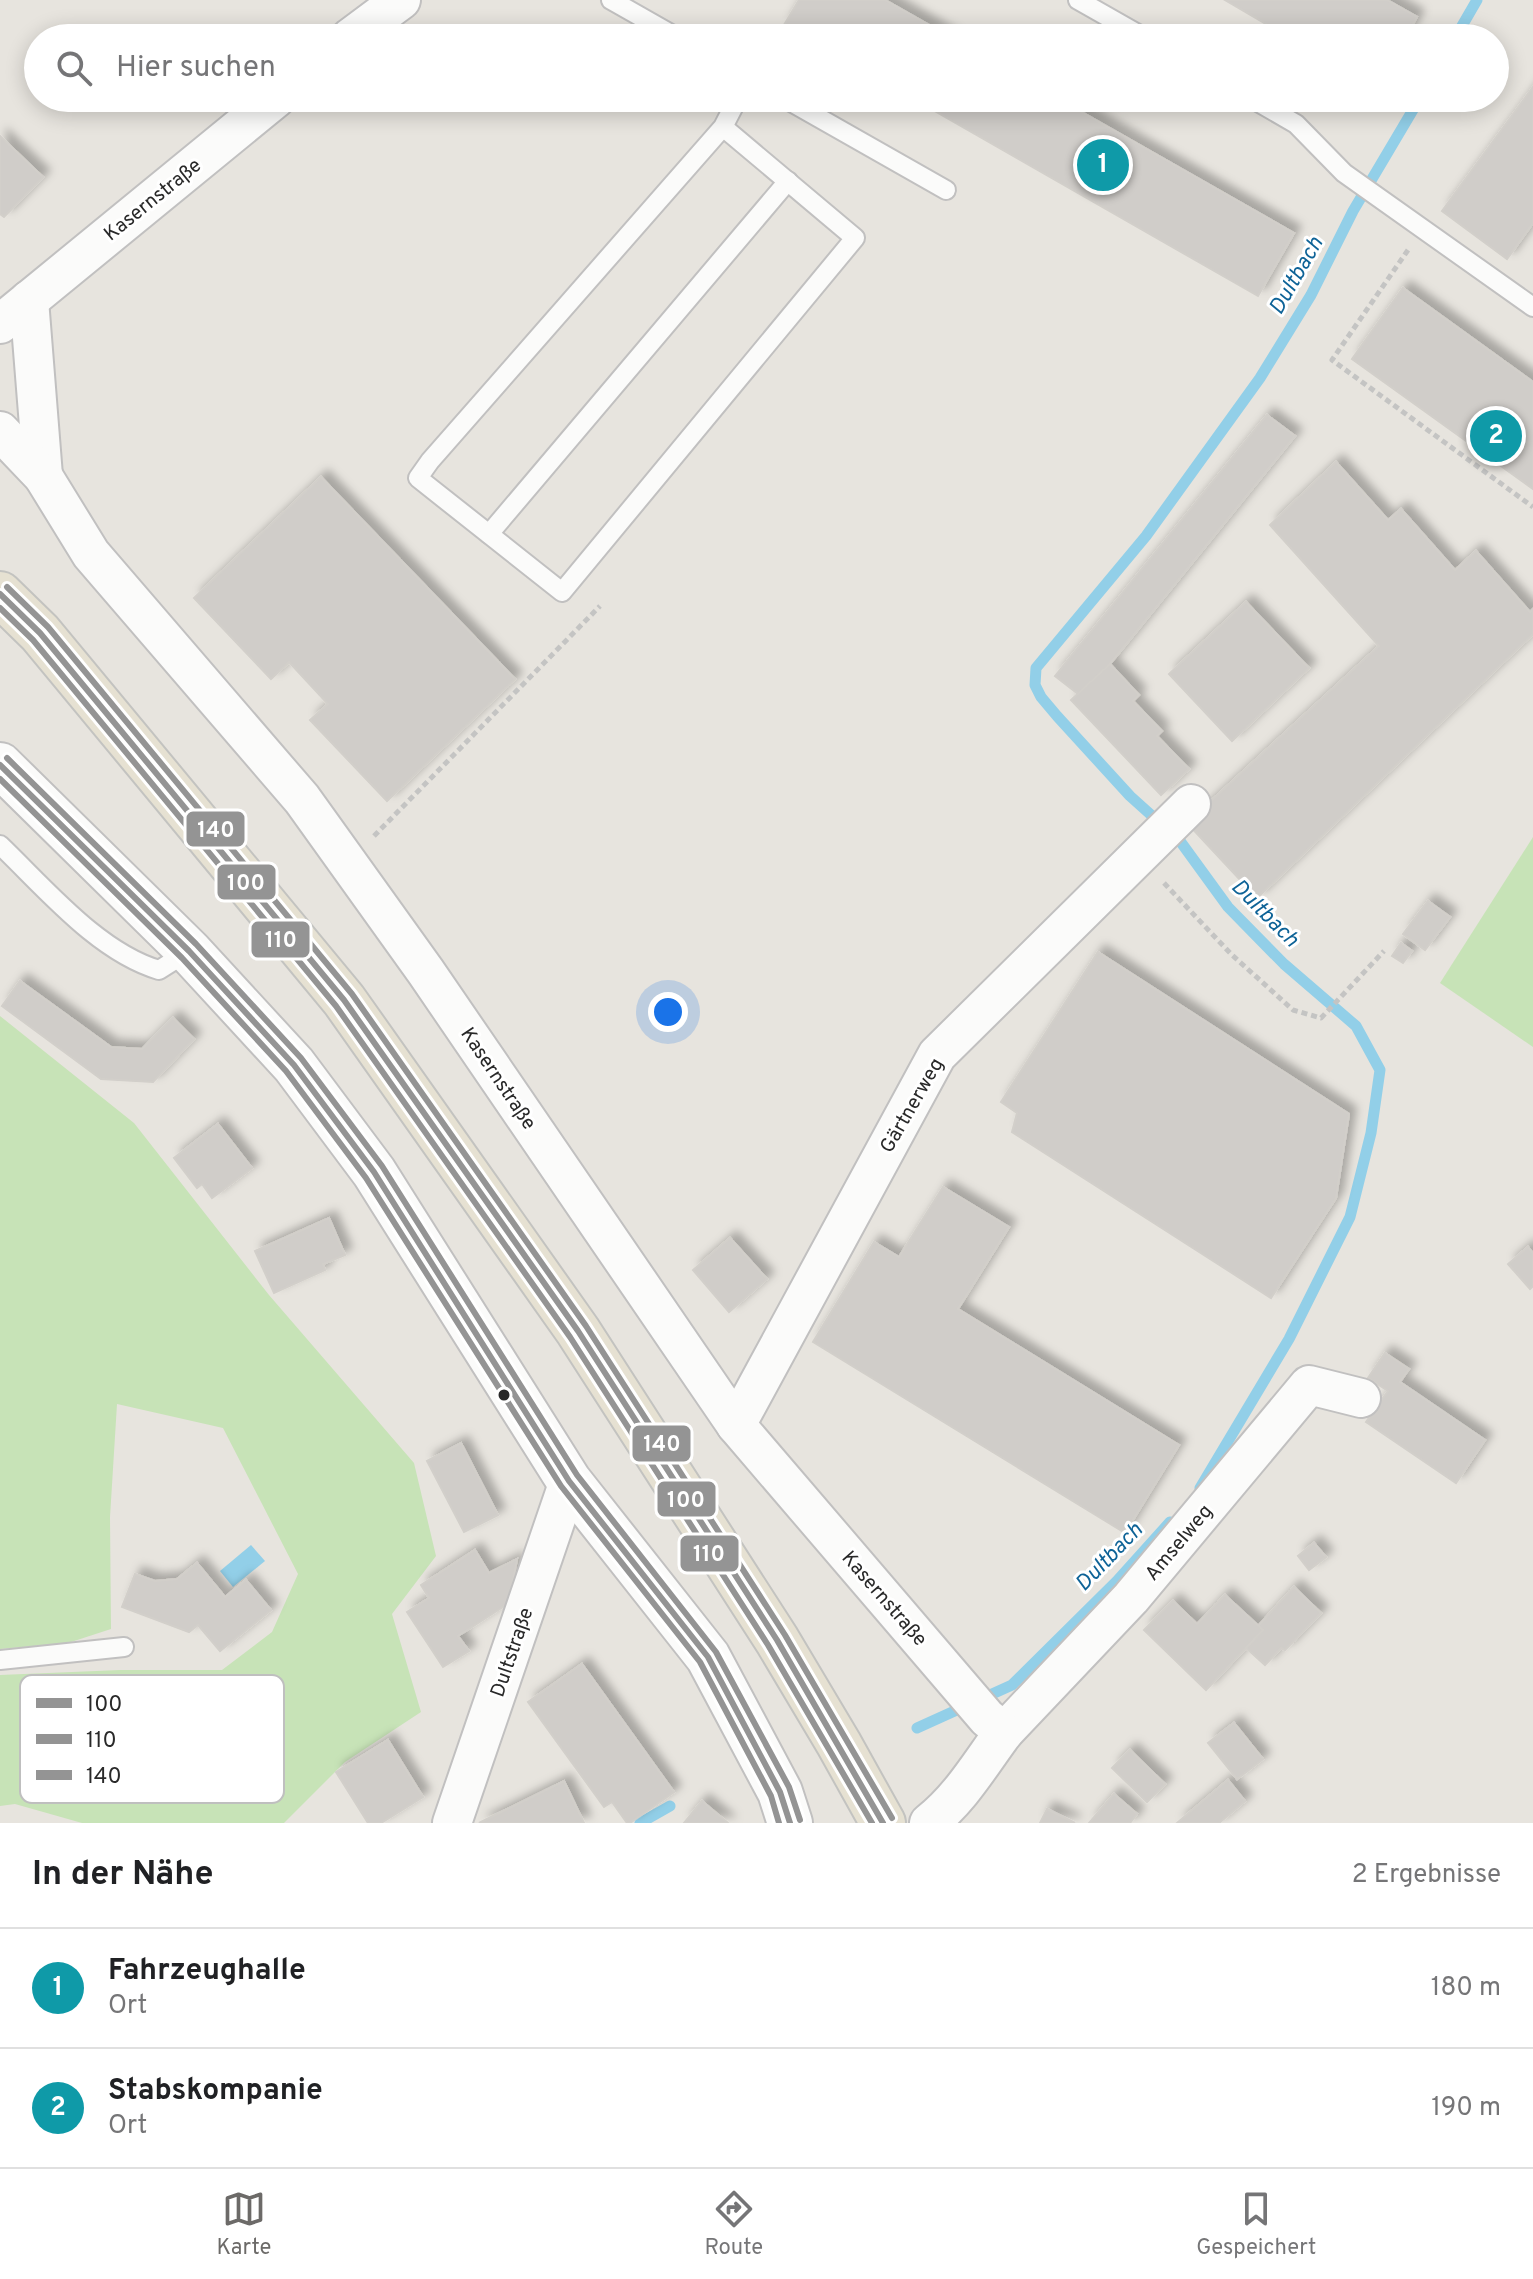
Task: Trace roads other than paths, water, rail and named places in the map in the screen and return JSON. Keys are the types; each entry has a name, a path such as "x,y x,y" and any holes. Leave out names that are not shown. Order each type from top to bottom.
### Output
{"main road":[{"path":"0,594 40,633 344,1000 578,1331 777,1640 883,1823"}],"street":[{"path":"369,24 401,0"},
{"name":"Kasernstraße","path":"0,324 259,112"},
{"name":"Kasernstraße","path":"29,300 43,476"},
{"name":"Kasernstraße","path":"0,431 43,476 91,554 302,799 426,972 736,1425 995,1725"},
{"path":"0,765 189,951 294,1065 374,1172 569,1481 708,1657 780,1792 790,1823"},
{"name":"Gärtnerweg","path":"736,1425 937,1055 1167,827"},
{"name":"Amselweg","path":"929,1823 963,1791 995,1725 1131,1598 1309,1385 1361,1398"},
{"name":"Dultstraße","path":"452,1823 569,1481"}],"lane":[{"path":"611,0 653,24"},
{"path":"1078,0 1120,24"},
{"path":"723,127 855,238 562,592 418,478 723,127 731,112"},
{"path":"809,112 946,190"},
{"path":"1275,112 1296,124 1344,173 1533,307"},
{"path":"489,534 788,181"},
{"path":"0,845 98,938 143,965 159,970 189,951"},
{"path":"0,1660 124,1647"}],"water":[{"path":"251,1545 265,1561 233,1587 220,1571"}],"waterway":[{"name":"Dultbach","path":"1463,24 1477,0"},
{"name":"Dultbach","path":"1200,1488 1289,1339 1350,1217 1371,1133 1380,1070 1356,1026 1284,964 1228,907 1180,841 1130,796 1057,716 1035,685 1036,668 1146,536 1260,378 1311,295 1353,211 1412,112"},
{"name":"Dultbach","path":"917,1728 1012,1685 1117,1581 1170,1522"},
{"name":"Dultbach","path":"640,1823 670,1806"}],"place":[{"name":"Fahrzeughalle","path":"1103,165"},
{"name":"Stabskompanie","path":"1496,436"}]}
